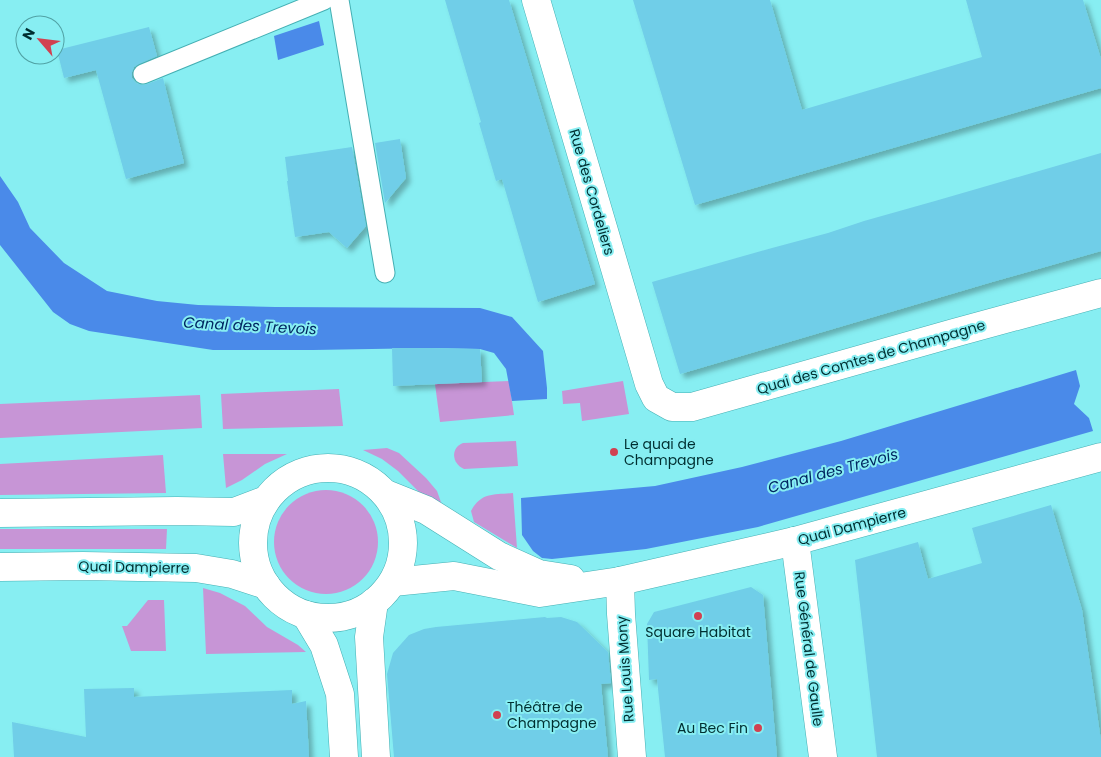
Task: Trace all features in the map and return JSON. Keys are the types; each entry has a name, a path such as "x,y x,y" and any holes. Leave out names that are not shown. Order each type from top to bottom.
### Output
{"main road":[{"name":"Rue des Cordeliers","path":"536,0 649,384"},
{"name":"Quai des Comtes de Champagne","path":"649,384 656,398 672,407 692,407 1101,293"},
{"name":"Quai Dampierre","path":"393,582 454,576 540,594 610,582 795,541 1101,457"},
{"path":"324,467 342,468 358,473 374,482 386,494 396,510 402,528 404,546 401,565 393,582 374,602 359,612 342,617 324,618 306,615 290,608 266,586 257,568 253,548 254,531 258,515 266,500 280,485 293,476 307,470 324,467"},
{"name":"Quai Dampierre","path":"386,494 426,510 499,556 539,574 610,582"},
{"path":"0,513 234,512 266,500"},
{"name":"Rue Général de Gaulle","path":"795,541 823,757"},
{"name":"Quai Dampierre","path":"0,567 196,568 232,574 266,586"},
{"name":"Rue Louis Mony","path":"610,582 621,614 632,757"},
{"path":"374,602 370,637 376,757"},
{"path":"306,615 324,645 340,694 344,757"}],"lane":[{"path":"143,74 324,0"},
{"path":"339,0 385,272"}],"shaded area":[{"path":"509,381 514,415 440,422 435,384"},
{"path":"623,381 629,414 582,421 580,403 563,404 562,391"},
{"path":"339,389 343,426 223,429 221,394"},
{"path":"200,395 202,428 0,438 0,404"},
{"path":"516,441 518,466 464,469 455,460 454,452 463,443"},
{"path":"387,448 399,453 426,478 437,491 442,505 420,493 398,471 382,459 363,450"},
{"path":"223,454 287,454 265,464 242,480 226,488"},
{"path":"163,455 166,493 0,495 0,464"},
{"path":"326,490 346,494 363,505 374,522 378,542 374,562 363,579 346,590 326,594 306,590 289,579 278,562 274,542 278,522 289,505 306,494"},
{"path":"513,493 517,548 474,522 471,511 479,500 484,497"},
{"path":"0,529 167,529 166,549 0,549"},
{"path":"203,588 220,593 245,606 267,627 298,645 306,652 206,654"},
{"path":"148,600 164,600 166,651 131,651 122,626 127,626"}],"water":[{"path":"319,21 324,45 278,60 274,36"},
{"name":"Canal des Trevois","path":"0,176 18,202 30,228 64,263 107,291 157,301 198,305 480,308 512,317 543,351 547,399 512,401 506,369 494,353 480,349 213,350 89,331 70,324 53,312 0,245"},
{"name":"Canal des Trevois","path":"1076,370 1080,386 1074,404 1089,418 1093,431 758,527 646,549 552,559 542,558 533,551 522,535 521,498 655,486 742,467 841,441"}],"building":[{"path":"445,0 509,0 595,284 538,302 502,179 496,181 479,123 481,122"},
{"path":"633,0 770,0 802,110 982,57 966,0 1083,0 1101,59 1101,88 695,205"},
{"path":"149,27 157,56 134,67 132,78 136,83 142,85 163,78 184,163 126,179 96,70 64,78 61,65 65,65 65,48"},
{"path":"400,139 406,178 385,203 375,143"},
{"path":"352,147 366,226 347,248 329,232 295,237 285,157"},
{"path":"1101,153 1101,251 680,374 652,282 828,233"},
{"path":"392,348 480,349 482,382 393,386"},
{"path":"1051,505 1082,610 1101,741 1101,757 877,757 855,560 918,542 928,579 982,563 972,528"},
{"path":"751,587 763,595 777,757 665,757 657,679 649,680 647,624 654,612"},
{"name":"Théâtre de Champagne","path":"561,617 577,622 608,652 611,683 601,684 608,757 394,757 387,674 393,653 409,635 436,627"},
{"path":"134,688 134,697 292,690 292,704 306,701 309,757 14,757 12,722 86,737 84,689"}],"place":[{"name":"Le quai de Champagne","path":"614,452"},
{"name":"Square Habitat","path":"698,616"},
{"name":"Théâtre de Champagne","path":"497,715"},
{"name":"Au Bec Fin","path":"758,728"}]}
